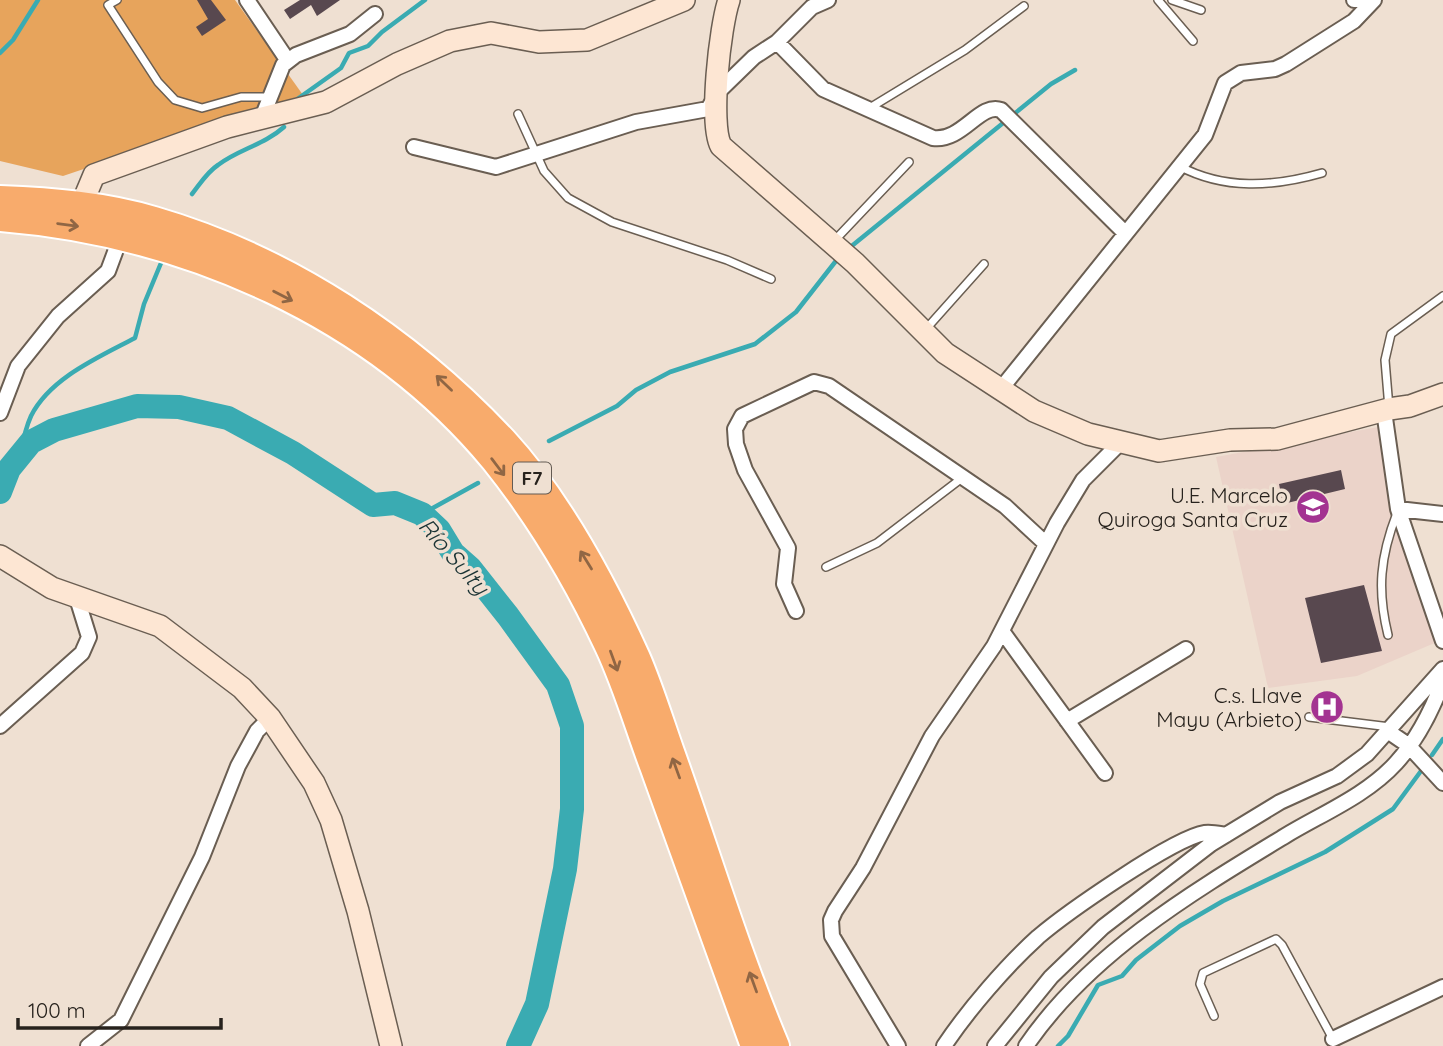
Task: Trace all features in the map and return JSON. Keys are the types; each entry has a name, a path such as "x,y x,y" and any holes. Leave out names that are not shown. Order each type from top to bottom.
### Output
{"highway":[{"name":"F7","path":"0,199 81,206 153,219 196,233 253,257 318,291 366,321 435,374 505,442 552,504 593,571 639,663 776,1046"},
{"name":"F7","path":"0,218 72,225 121,236 228,269 338,327 412,379 494,461 554,546 609,649 754,1046"}],"street":[{"path":"247,0 288,61"},
{"path":"81,206 94,175 227,127 326,102 397,64 450,41 491,33 539,42 587,40 684,0"},
{"path":"729,0 719,41 719,91 715,130 721,146 832,243 922,332 964,368 1056,421 1119,444 1160,451 1230,440 1277,439 1387,410 1410,407 1443,394"},
{"path":"414,147 496,167 636,122 708,109 719,91 754,57 776,42 813,7 828,0"},
{"path":"1354,0 1361,0"},
{"path":"1000,390 1210,126 1225,83 1241,73 1275,69 1286,64 1354,21 1374,0"},
{"path":"261,120 283,65 350,34 375,14"},
{"path":"776,42 823,89 943,139 954,136 989,109 1001,110 1125,233"},
{"path":"1,407 18,366 58,316 108,271 121,236"},
{"path":"796,611 783,574 789,557 788,548 745,470 736,444 735,429 742,416 808,383 821,382 963,477 1014,514 1045,543"},
{"path":"1387,410 1398,509 1443,640"},
{"path":"898,1046 832,936 831,920 863,869 932,736 1002,631 1045,543 1083,480 1119,444"},
{"path":"1398,509 1443,514"},
{"path":"5,559 52,588 160,625 242,688 270,718 314,783 331,820 358,911 391,1046"},
{"path":"0,726 82,653 89,637 76,595"},
{"path":"1002,631 1105,773"},
{"path":"1067,721 1186,649"},
{"path":"995,1046 1051,977 1103,927 1148,890 1227,835 1280,802 1337,776 1367,754 1391,729 1423,688 1443,669"},
{"path":"1026,1046 1040,1025 1129,941 1179,902 1353,798 1395,764 1431,711 1443,681"},
{"path":"88,1046 121,1020 197,868 238,766 257,731 270,718"},
{"path":"1391,729 1443,783"},
{"path":"944,1046 978,1001 1037,938 1137,868 1188,840 1205,833 1227,835"},
{"path":"1333,1039 1443,987"}],"lane":[{"path":"117,0 108,5 159,82 175,100 202,108 241,97 268,97"},
{"path":"1158,0 1193,41"},
{"path":"1172,0 1201,10"},
{"path":"867,109 965,50 1024,6"},
{"path":"518,114 544,171 568,198 612,222 727,260 771,279"},
{"path":"832,243 909,162"},
{"path":"1178,166 1198,176 1225,183 1257,185 1290,183 1322,173"},
{"path":"922,332 984,264"},
{"path":"1387,410 1385,360 1391,334 1443,296"},
{"path":"826,567 877,543 963,477"},
{"path":"1388,635 1379,601 1388,535 1398,509"},
{"path":"1310,717 1391,729"},
{"path":"1214,1016 1199,984 1203,973 1276,939 1282,945 1333,1039"}],"shaded area":[{"path":"0,0 235,0 303,95 63,176 0,161"},
{"path":"1378,427 1437,642 1357,676 1268,688 1216,457"}],"building":[{"path":"197,0 211,0 226,20 202,36 196,27 208,19"},
{"path":"300,0 340,0 317,16 311,5 290,19 284,10"},
{"path":"1341,470 1345,489 1283,504 1279,484"},
{"path":"1364,585 1382,651 1321,663 1305,598"}],"waterway":[{"path":"0,53 13,40 38,0"},
{"path":"296,100 341,68 349,53 368,46 382,32 425,0"},
{"path":"848,249 1051,84 1075,70"},
{"path":"192,194 214,168 284,127"},
{"path":"549,441 617,406 636,390 670,372 755,344 796,312 839,257"},
{"path":"19,459 31,416 50,390 91,361 135,338 144,304 161,263"},
{"name":"Río Sulty","path":"0,492 9,469 31,442 54,430 137,406 179,407 228,418 293,453 373,505 395,503 422,514 439,530 453,553 470,568 558,685 572,726 572,809 565,869 537,1004 518,1046"},
{"path":"422,514 478,483"},
{"path":"1432,755 1443,739"},
{"path":"1058,1046 1068,1036 1098,985 1122,976 1136,960 1180,926 1223,901 1325,852 1393,809 1421,771"}],"place":[{"name":"U.E. Marcelo Quiroga Santa Cruz","path":"1313,507"},
{"name":"C.s. Llave Mayu (Arbieto)","path":"1327,707"}]}
